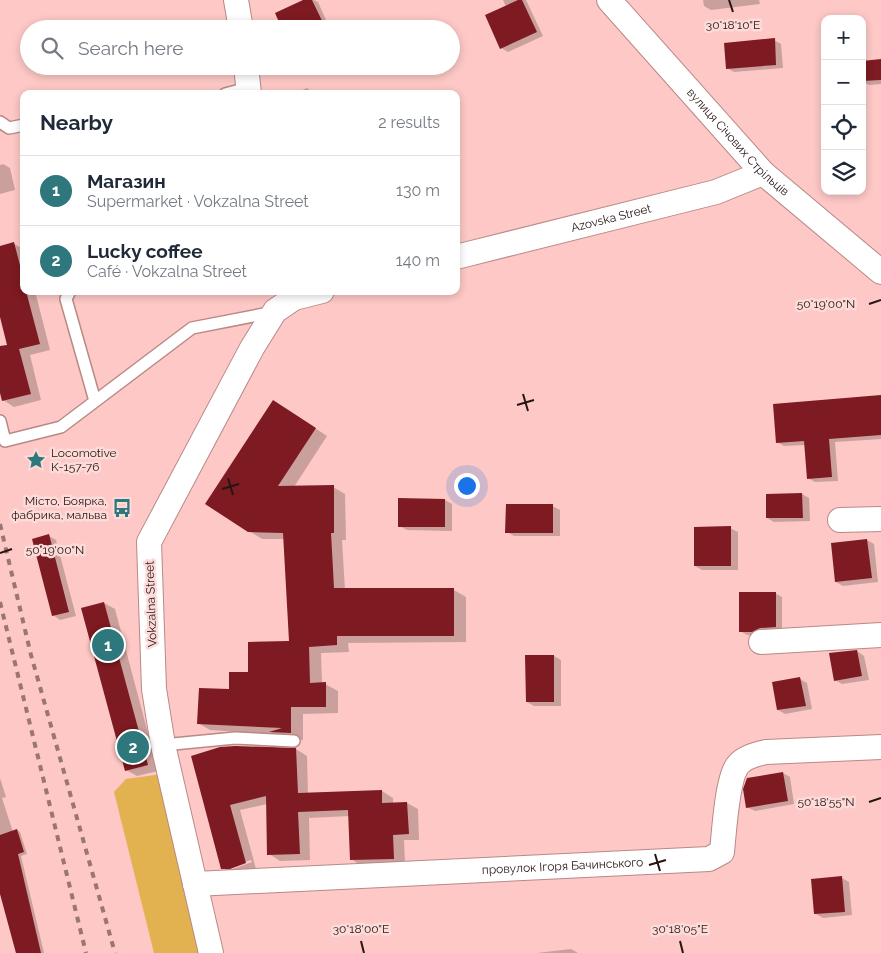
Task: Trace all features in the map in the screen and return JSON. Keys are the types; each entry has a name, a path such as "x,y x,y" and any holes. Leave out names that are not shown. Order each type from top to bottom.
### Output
{"street":[{"path":"236,0 239,20"},
{"name":"вулиця Січових Стрільців","path":"608,0 763,173 881,272"},
{"name":"Azovska Street","path":"460,256 716,192 763,173"},
{"name":"Vokzalna Street","path":"211,953 163,745 154,689 149,542 252,348 275,312 294,295"},
{"path":"840,520 881,518"},
{"path":"761,642 881,635"},
{"name":"провулок Ігоря Бачинського","path":"195,884 709,859 722,852 732,780 736,766 753,755 766,752 881,747"}],"lane":[{"path":"233,90 248,83"},
{"path":"0,122 9,128 20,126"},
{"path":"68,295 66,299 95,401"},
{"path":"0,421 5,441 61,427 192,328 275,312"},
{"path":"163,745 236,738 294,742"}],"shaded area":[{"path":"162,774 202,953 154,953 114,792 126,779"}],"building":[{"path":"303,0 312,0 322,20 278,20 275,13"},
{"path":"518,0 522,0 537,32 500,49 485,15"},
{"path":"775,38 776,65 726,69 724,43"},
{"path":"881,59 881,80 866,81 866,61"},
{"path":"14,242 20,265 20,295 27,295 40,344 19,349 31,394 2,401 0,393 0,346 7,345 0,317 0,246"},
{"path":"881,395 881,435 829,439 832,477 807,479 804,441 776,443 773,404"},
{"path":"273,400 316,428 278,486 334,485 334,533 331,533 334,588 454,588 454,636 337,636 337,645 309,647 310,683 326,682 326,707 291,707 291,733 269,732 282,728 197,724 199,688 229,689 229,672 248,672 248,642 289,641 283,533 248,532 205,504"},
{"path":"802,493 803,518 766,518 766,494"},
{"path":"398,498 445,499 445,527 398,527"},
{"path":"506,504 553,504 553,533 505,533"},
{"path":"731,526 731,566 694,566 694,527"},
{"path":"49,534 69,612 52,616 32,539"},
{"path":"867,539 872,578 835,582 831,543"},
{"path":"739,592 776,592 776,627 760,628 752,632 739,632"},
{"path":"104,602 148,765 125,771 81,608"},
{"path":"857,650 862,676 834,681 829,653"},
{"path":"525,655 554,655 554,702 526,702"},
{"path":"800,677 806,706 777,710 772,682"},
{"path":"220,747 296,748 298,793 382,790 382,803 407,802 409,834 393,835 394,859 350,860 348,810 298,812 300,854 267,855 266,796 230,805 246,863 230,869 221,869 191,756"},
{"path":"783,772 788,801 746,808 743,789 747,778"},
{"path":"17,829 24,852 18,854 41,953 16,953 0,894 0,835"},
{"path":"842,876 845,912 814,914 811,879"}],"railway":[{"path":"0,524 31,655 115,953"},
{"path":"0,602 86,953"}],"place":[{"name":"Locomotive K-157-76","path":"36,460"},
{"name":"Місто, Боярка, фабрика, мальва","path":"122,508"},
{"name":"Магазин","path":"108,645"},
{"name":"Lucky coffee","path":"133,747"}]}
